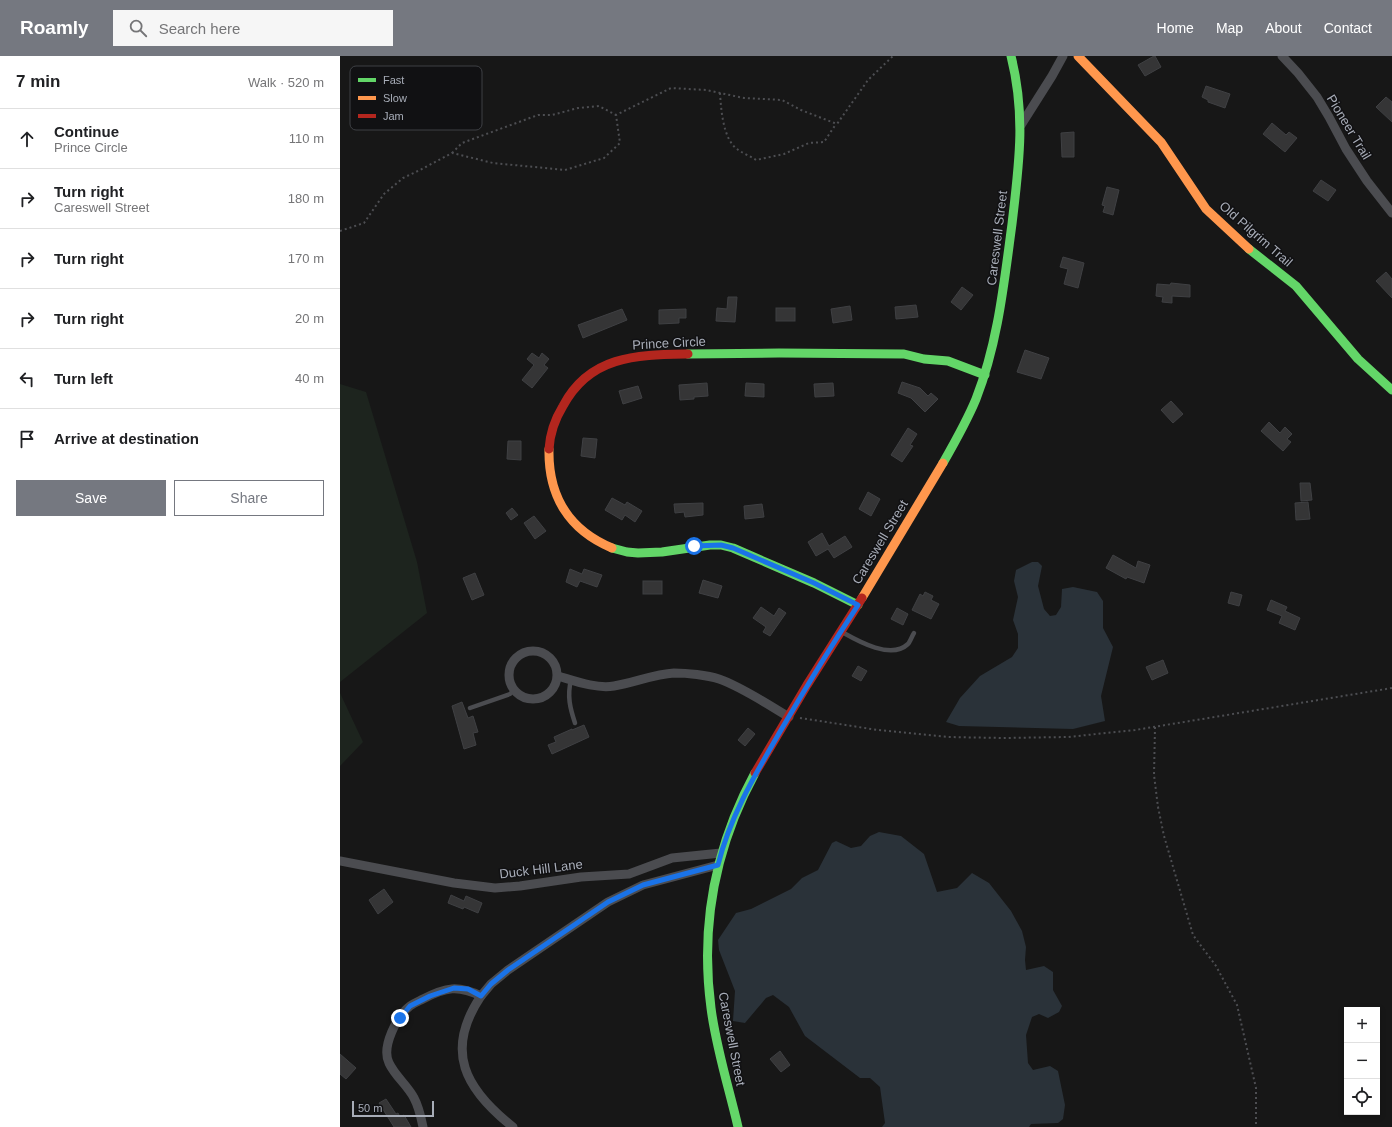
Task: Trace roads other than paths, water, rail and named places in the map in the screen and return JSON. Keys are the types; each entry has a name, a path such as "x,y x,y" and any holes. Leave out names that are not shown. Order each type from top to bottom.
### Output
{"street":[{"name":"Careswell Street","path":"738,1127 720,1055 711,1008 707,963 708,922 721,853 734,817 745,793 789,717 955,442 985,376 995,338 1002,298 1018,174 1021,116 1012,56"},
{"path":"1020,126 1052,76 1062,56"},
{"name":"Old Pilgrim Trail","path":"1078,56 1161,142 1206,209 1246,246 1296,286 1358,359 1392,390"},
{"name":"Pioneer Trail","path":"1282,56 1317,97 1346,149 1367,182 1392,213"},
{"name":"Prince Circle","path":"858,605 814,583 733,548 721,545 710,545 645,553 628,552 617,549 590,535 577,525 565,512 557,497 549,467 549,442 551,432 561,408 576,385 587,376 598,369 624,359 637,357 738,353 904,354 948,361 985,376"},
{"path":"534,651 543,653 551,659 556,667 558,676 556,685 550,693 542,698 533,700 523,698 514,690 510,684 509,675 511,666 516,658 524,653 534,651"},
{"path":"558,676 592,685 613,686 674,673 691,674 719,679 789,717"},
{"name":"Duck Hill Lane","path":"340,861 454,883 495,888 581,877 629,874 672,858 721,853"},
{"path":"513,1127 479,1094 464,1066 461,1049 464,1031 470,1015 481,996 491,984 508,970 608,902 643,885 718,865"},
{"path":"423,1127 414,1097 388,1062 387,1044 391,1032 410,1006 430,996 454,988 468,989 481,996"}],"lane":[{"path":"841,631 863,644 892,650 901,648 908,644 914,633"},
{"path":"571,680 569,697 570,707 575,723"},
{"path":"470,708 510,694 514,690"}]}
